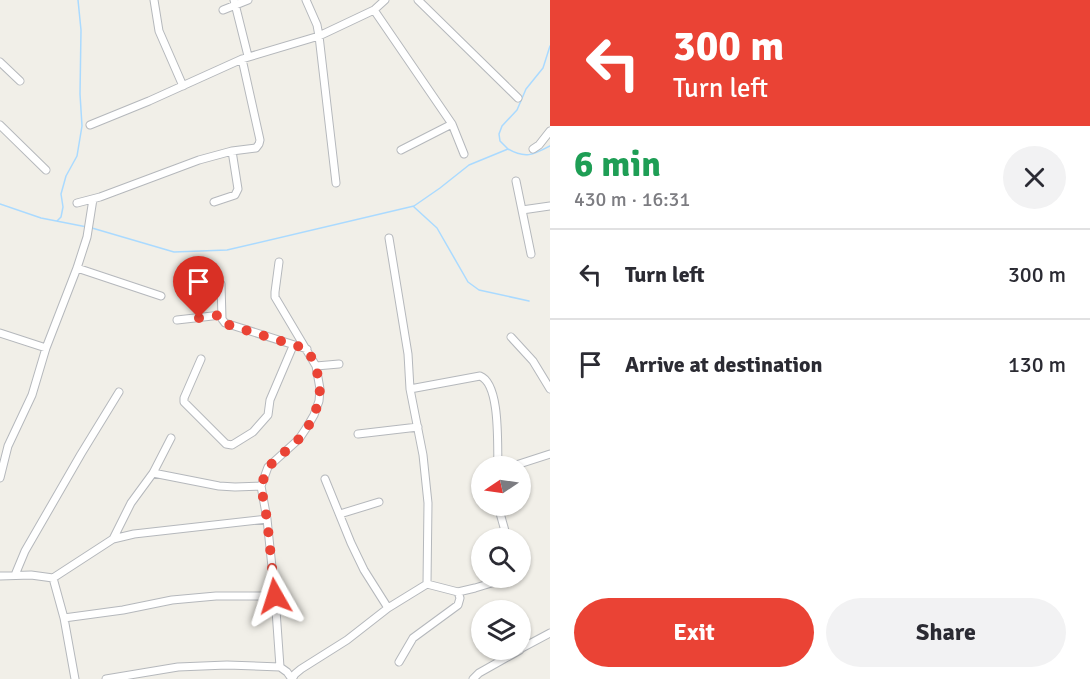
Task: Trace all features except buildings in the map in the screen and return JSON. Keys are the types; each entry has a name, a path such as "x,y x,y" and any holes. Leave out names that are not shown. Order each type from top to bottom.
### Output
{"street":[{"path":"223,10 234,3 248,0"},
{"path":"306,0 317,25 319,36 336,183"},
{"path":"90,125 245,57 319,36 374,10 385,0"},
{"path":"418,0 518,98"},
{"path":"153,2 159,31 183,86"},
{"path":"77,203 200,160 232,151 256,148 260,140 234,3"},
{"path":"374,10 452,124 464,154"},
{"path":"0,62 20,81"},
{"path":"401,150 452,124"},
{"path":"0,125 46,170"},
{"path":"532,149 539,145 550,131"},
{"path":"214,202 235,195 238,189 232,151"},
{"path":"516,180 531,254"},
{"path":"0,478 8,446 32,395 46,348 87,237 93,199"},
{"path":"522,210 550,206"},
{"path":"390,238 408,354 410,389 423,455 428,503 427,584"},
{"path":"279,262 275,297 316,366 320,388 319,401 314,415 299,439 268,467 261,486 267,519 280,667"},
{"path":"76,268 161,296"},
{"path":"221,284 221,315 225,323 307,349"},
{"path":"177,320 221,315"},
{"path":"0,333 46,348"},
{"path":"511,336 533,361 550,389"},
{"path":"201,359 184,402 226,444 232,445 253,432 268,416 270,400 293,346"},
{"path":"316,366 339,364"},
{"path":"410,389 480,376 484,378 489,384 495,405 498,456"},
{"path":"15,575 25,551 119,392"},
{"path":"358,434 418,427"},
{"path":"113,539 131,503 153,473 171,438"},
{"path":"531,460 550,454"},
{"path":"153,473 235,488 261,486"},
{"path":"325,479 364,570 388,608"},
{"path":"340,514 379,502"},
{"path":"0,576 31,575 53,578 113,539 134,534 267,519"},
{"path":"53,578 64,618 75,679"},
{"path":"106,679 178,667 227,665 280,667 292,679 301,669 347,640 388,608 427,584 458,592 475,588"},
{"path":"399,662 413,638 458,605 460,598 458,592"},
{"path":"64,618 123,610 172,600 216,596 275,596"},
{"path":"531,644 550,633"},
{"path":"473,679 482,676 505,660"}],"waterway":[{"path":"57,221 61,217 63,207 61,194 66,176 77,156 82,126 81,30 78,0"},
{"path":"508,149 500,141 499,134 502,126 517,110 526,89 543,68 550,46"},
{"path":"92,228 174,252 227,250 414,206 469,165 508,149 529,155 550,146"},
{"path":"0,204 41,218 87,227"},
{"path":"414,207 437,228 468,282 479,290 529,301"}],"route":[{"path":"199,318 221,315 225,323 229,325 307,349 316,366 320,388 319,401 314,415 299,439 268,467 261,486 275,596"}]}
